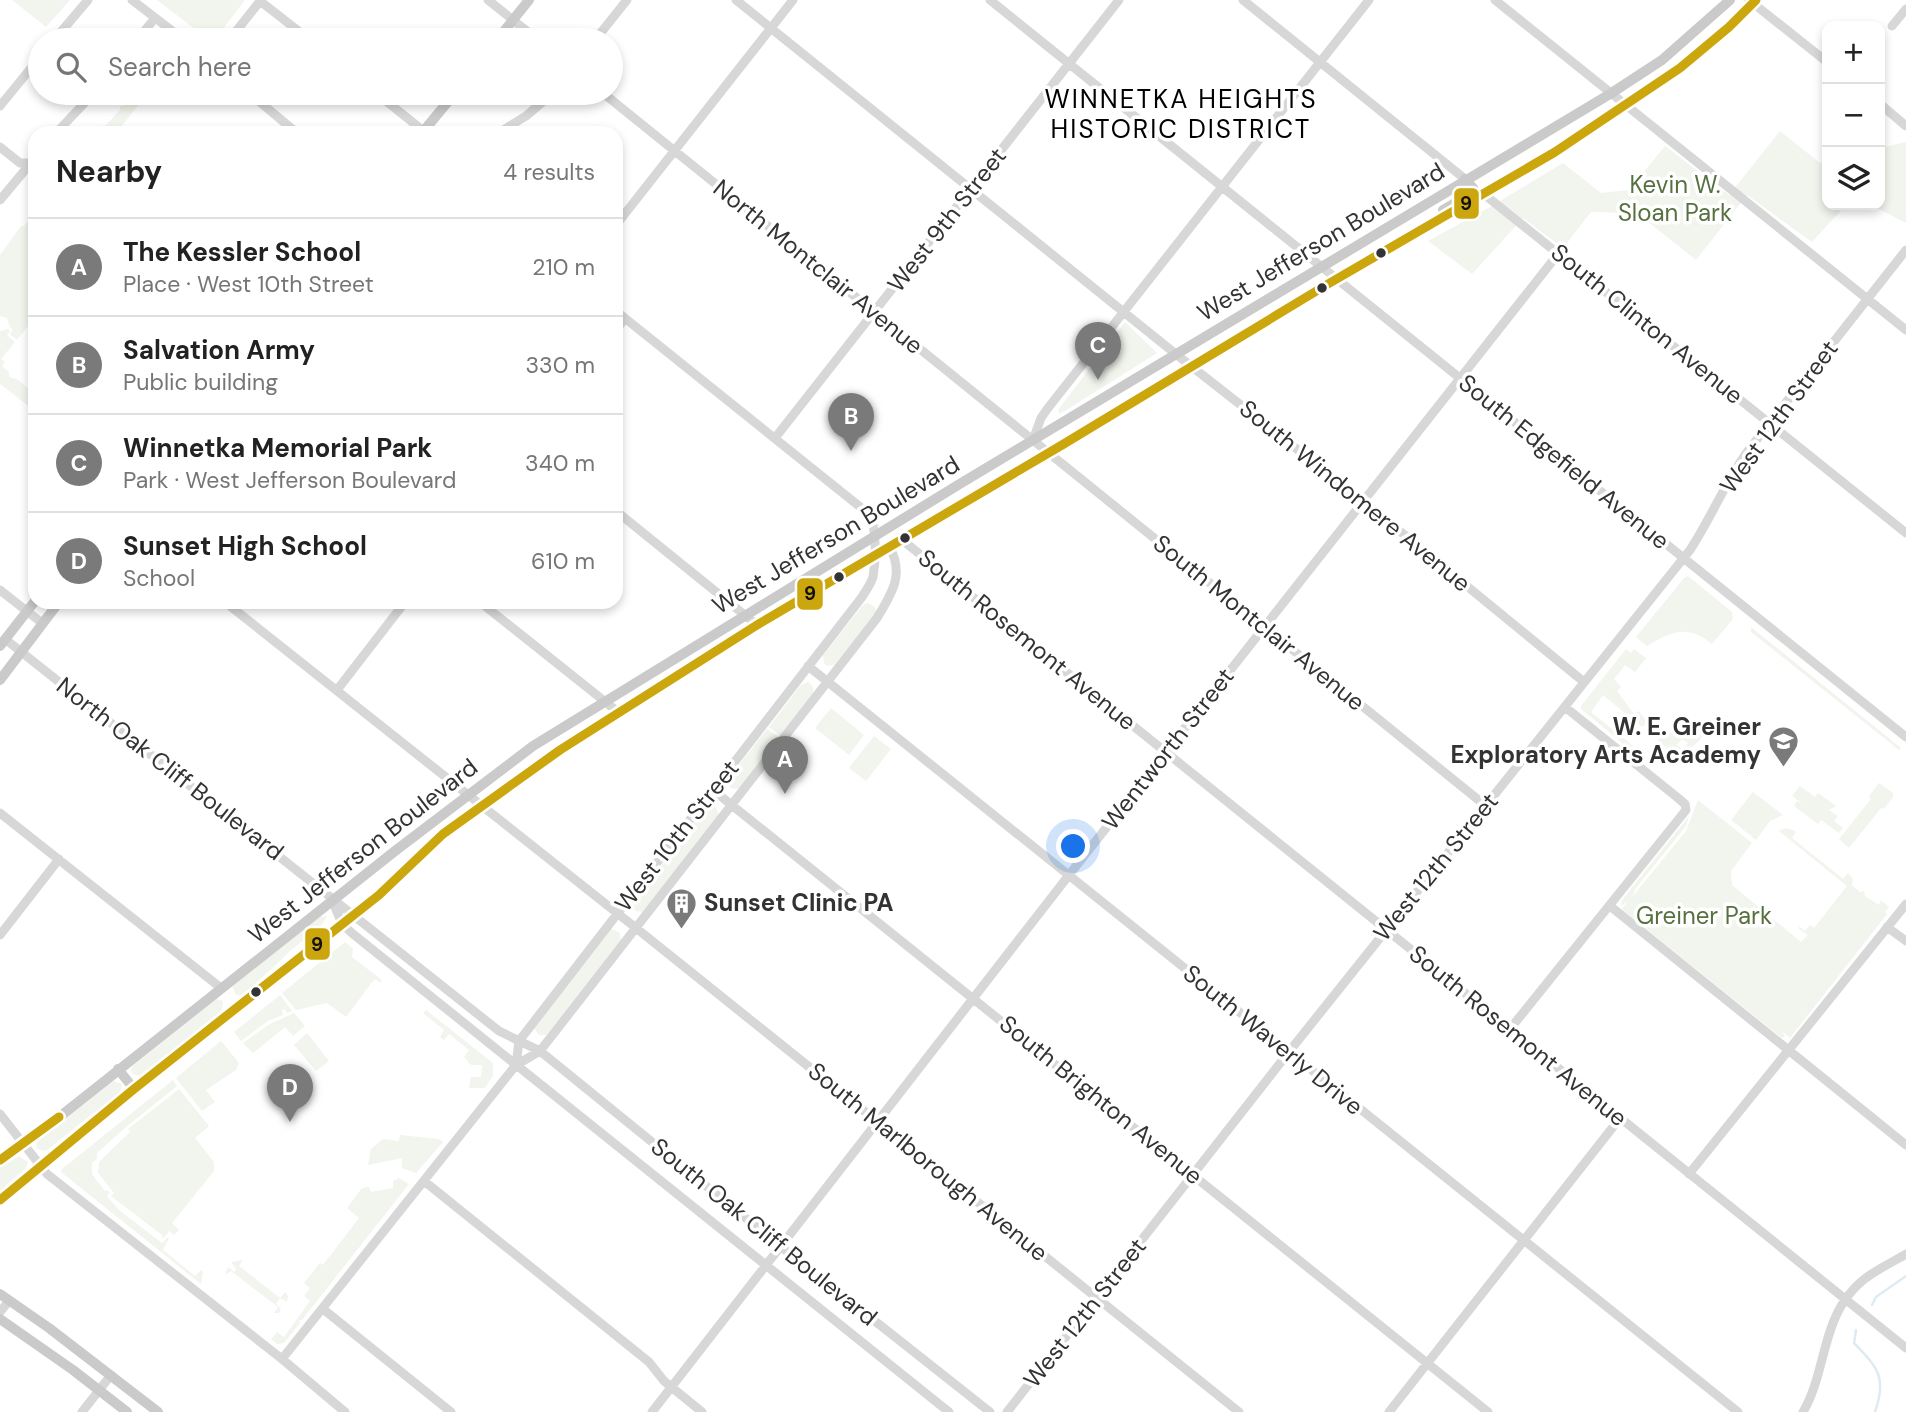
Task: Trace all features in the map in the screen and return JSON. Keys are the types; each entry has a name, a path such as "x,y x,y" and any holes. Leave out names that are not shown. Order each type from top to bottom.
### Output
{"main road":[{"path":"507,28 529,0"},
{"name":"West Jefferson Boulevard","path":"0,1160 533,746 744,614 1610,94 1662,60 1730,0"},
{"name":"West Jefferson Boulevard","path":"0,1200 134,1089 353,916 397,879 434,842 559,750 901,538 1337,279 1485,195 1627,105 1694,57 1753,1"},
{"path":"429,126 445,105"},
{"path":"1420,232 1428,220 1467,196 1473,188 1465,179"},
{"path":"0,680 54,609"},
{"path":"3,643 27,611"},
{"path":"221,988 234,1009"},
{"path":"118,1069 134,1089"},
{"path":"4,1297 158,1412"},
{"path":"0,1319 127,1412"}],"street":[{"path":"64,28 88,0"},
{"path":"132,0 168,28"},
{"path":"488,0 523,28"},
{"path":"605,28 627,0"},
{"name":"South Windomere Avenue","path":"736,0 1363,501 1584,682"},
{"path":"623,216 793,0"},
{"name":"South Edgefield Avenue","path":"990,0 1906,737"},
{"name":"West 9th Street","path":"775,438 1119,0"},
{"path":"1242,0 1465,179"},
{"path":"1033,440 1041,418 1369,0"},
{"path":"1495,0 1906,330"},
{"path":"239,28 261,1 295,28"},
{"path":"1753,1 1822,58"},
{"path":"1892,26 1906,9"},
{"path":"147,28 155,18"},
{"path":"0,106 28,72"},
{"path":"62,126 82,105"},
{"path":"263,105 289,126"},
{"path":"391,105 417,126"},
{"path":"509,126 538,105"},
{"name":"North Montclair Avenue","path":"618,105 1033,440"},
{"path":"1885,108 1906,125"},
{"path":"0,147 20,163 28,163"},
{"path":"2,197 28,168"},
{"name":"South Clinton Avenue","path":"1485,195 1906,533"},
{"name":"West 12th Street","path":"1007,1412 1288,1053 1684,557 1703,530 1730,477 1769,422 1906,250"},
{"name":"Wentworth Street","path":"652,1412 1069,875 1558,254"},
{"path":"623,321 625,318 869,514 874,536"},
{"name":"South Montclair Avenue","path":"1033,440 1486,806"},
{"path":"623,517 757,625"},
{"name":"West 10th Street","path":"519,1041 871,583 874,536"},
{"name":"South Rosemont Avenue","path":"901,538 1906,1348"},
{"name":"West 10th Street","path":"282,1359 516,1065 540,1051 877,618 891,593 898,567 889,546"},
{"path":"0,590 43,623"},
{"name":"South Marlborough Avenue","path":"234,609 1239,1412"},
{"path":"337,690 400,609"},
{"path":"489,609 618,712"},
{"name":"North Oak Cliff Boulevard","path":"3,643 21,652 499,1031 540,1051"},
{"name":"South Waverly Drive","path":"808,666 1738,1412"},
{"path":"1510,1029 1686,810 1685,804 1565,707"},
{"name":"South Brighton Avenue","path":"713,790 1488,1412"},
{"path":"0,813 221,988"},
{"path":"0,935 59,859"},
{"name":"North Oak Cliff Boulevard","path":"332,901 342,925 516,1065"},
{"path":"1689,1174 1906,904"},
{"path":"1609,906 1906,1145"},
{"path":"1887,927 1906,941"},
{"path":"516,1065 519,1041"},
{"name":"South Oak Cliff Boulevard","path":"540,1051 990,1412"},
{"name":"South Oak Cliff Boulevard","path":"516,1065 949,1412"},
{"path":"0,1114 47,1174 345,1411"},
{"path":"1389,1412 1620,1118"},
{"path":"424,1181 649,1362 671,1387 702,1412"},
{"path":"1802,1412 1813,1392 1831,1330 1845,1299 1868,1277 1906,1254"},
{"path":"0,1312 4,1297"},
{"path":"323,1309 451,1412"},
{"path":"82,1412 111,1375"}],"green space":[{"path":"12,0 70,0 46,27"},
{"path":"157,0 245,0 224,28 194,28"},
{"path":"138,105 122,126 103,126 120,110 120,106"},
{"name":"Kevin W. Sloan Park","path":"1780,131 1822,162 1822,210 1841,210 1812,242 1747,195 1696,260 1637,213 1591,212 1563,248 1523,218 1472,274 1428,241 1563,163 1601,193 1629,190 1665,146 1729,195"},
{"path":"1906,142 1906,223 1881,210 1885,210 1885,147"},
{"path":"28,221 28,326 17,340 10,334 13,330 7,318 0,316 0,255 21,226"},
{"path":"1125,322 1157,353 1060,414 1058,410"},
{"path":"8,329 10,331 7,335 15,342 1,359 5,362 2,366 9,372 9,377 17,379 28,388 28,406 0,384 0,331"},
{"path":"1688,576 1732,612 1733,619 1712,644 1695,634 1680,632 1647,646 1636,637"},
{"path":"864,604 875,607 874,616 834,665 827,666 823,655"},
{"path":"1751,627 1901,748 1899,750 1751,632"},
{"path":"1626,649 1631,653 1634,649 1646,658 1635,672 1625,665 1614,679 1621,687 1617,691 1634,714 1639,711 1648,723 1642,727 1603,695 1591,712 1632,745 1631,750 1581,709"},
{"path":"808,682 813,687 813,694 780,735 769,727 801,685"},
{"path":"831,708 864,735 849,755 815,728"},
{"path":"767,729 779,737 740,787 730,788 729,778"},
{"path":"1707,731 1694,746 1683,749 1688,743 1682,739 1677,745 1682,749 1669,750 1658,741 1661,733"},
{"path":"874,736 891,749 866,781 849,768"},
{"path":"1879,783 1893,793 1893,797 1849,848 1839,839 1871,799 1869,796"},
{"path":"1800,786 1815,797 1818,793 1836,806 1829,810 1838,816 1834,821 1843,828 1839,833 1821,820 1818,824 1794,806 1797,801 1803,804 1792,796"},
{"path":"1753,792 1783,815 1770,821 1756,840 1731,820"},
{"name":"Greiner Park","path":"1698,800 1752,843 1731,871 1732,885 1801,942 1808,935 1799,929 1799,926 1805,931 1810,925 1814,928 1847,886 1779,831 1781,830 1787,828 1796,832 1792,838 1843,879 1848,873 1853,879 1852,885 1860,892 1864,891 1865,896 1879,905 1881,900 1889,907 1885,912 1887,914 1790,1038 1782,1031 1785,1036 1782,1038 1622,909 1628,901 1621,906 1622,900 1689,816 1686,826 1636,888 1632,897 1686,831"},
{"path":"713,805 718,815 643,912 636,911 632,906 633,901 706,808"},
{"path":"327,916 314,932 259,980 241,995 236,995 232,986 320,917"},
{"path":"611,929 619,932 619,942 546,1035 539,1035 534,1028"},
{"path":"345,942 353,949 352,957 382,980 380,983 376,979 372,982 346,1017 327,1003 296,1010 282,993"},
{"path":"280,995 292,1011 287,1013 285,1009 282,1010 283,1015 268,1021 241,1041 234,1032"},
{"path":"216,999 223,1001 222,1010 141,1076 132,1074 134,1065"},
{"path":"426,1010 493,1063 493,1075 485,1088 469,1088 471,1077 481,1077 482,1065 471,1065 464,1057 469,1050 449,1034 444,1040 440,1037 444,1030 423,1013"},
{"path":"294,1013 305,1026 293,1036 285,1027 253,1053 243,1043 268,1025"},
{"path":"307,1033 329,1061 316,1071 294,1045"},
{"path":"221,1041 239,1063 236,1070 206,1090 215,1102 202,1111 176,1078"},
{"path":"173,1080 177,1086 97,1153 97,1159 92,1163 92,1174 105,1191 110,1192 107,1196 119,1210 162,1243 169,1238 163,1250 195,1276 201,1270 203,1272 201,1284 61,1172"},
{"path":"113,1081 122,1084 121,1091 46,1151 37,1149 38,1141"},
{"path":"179,1089 209,1126 195,1138 214,1162 214,1171 172,1223 179,1230 174,1235 169,1231 163,1239 162,1235 111,1196 114,1193 98,1173 99,1162 130,1132 128,1129"},
{"path":"400,1135 439,1139 443,1142 416,1173 402,1168 402,1158 368,1165 371,1149 383,1139 399,1141"},
{"path":"19,1156 28,1162 26,1168 0,1191 0,1168"},
{"path":"399,1178 409,1184 302,1320 299,1320 300,1323 284,1343 277,1344 271,1339 277,1332 284,1337 310,1301 304,1296 310,1288 304,1283 320,1263 323,1265 359,1218 347,1208 362,1188 369,1187 371,1192 393,1188 393,1181"},
{"path":"243,1260 239,1266 280,1298 276,1304 281,1309 279,1313 274,1313 278,1307 231,1271 225,1275 228,1267 234,1272 236,1269 231,1262"},
{"path":"285,1292 288,1296 287,1302 280,1298"}],"waterway":[{"path":"1872,1305 1876,1297 1906,1276"},
{"path":"1856,1330 1854,1343 1869,1359 1880,1381 1875,1412"}],"transit line":[{"name":"9","path":"0,1200 134,1089 379,895 443,834 560,750 757,625 1328,284 1555,152 1680,68 1729,27 1756,0"},
{"name":"9","path":"0,1160 59,1117"}],"place":[{"name":"Winnetka Memorial Park","path":"1098,380"},
{"name":"Salvation Army","path":"851,451"},
{"name":"W. E. Greiner Exploratory Arts Academy","path":"1784,768"},
{"name":"The Kessler School","path":"785,794"},
{"name":"Sunset Clinic PA","path":"681,930"},
{"name":"Sunset High School","path":"290,1122"}],"district":[{"name":"WINNETKA HEIGHTS HISTORIC DISTRICT","path":"1181,114"}]}
